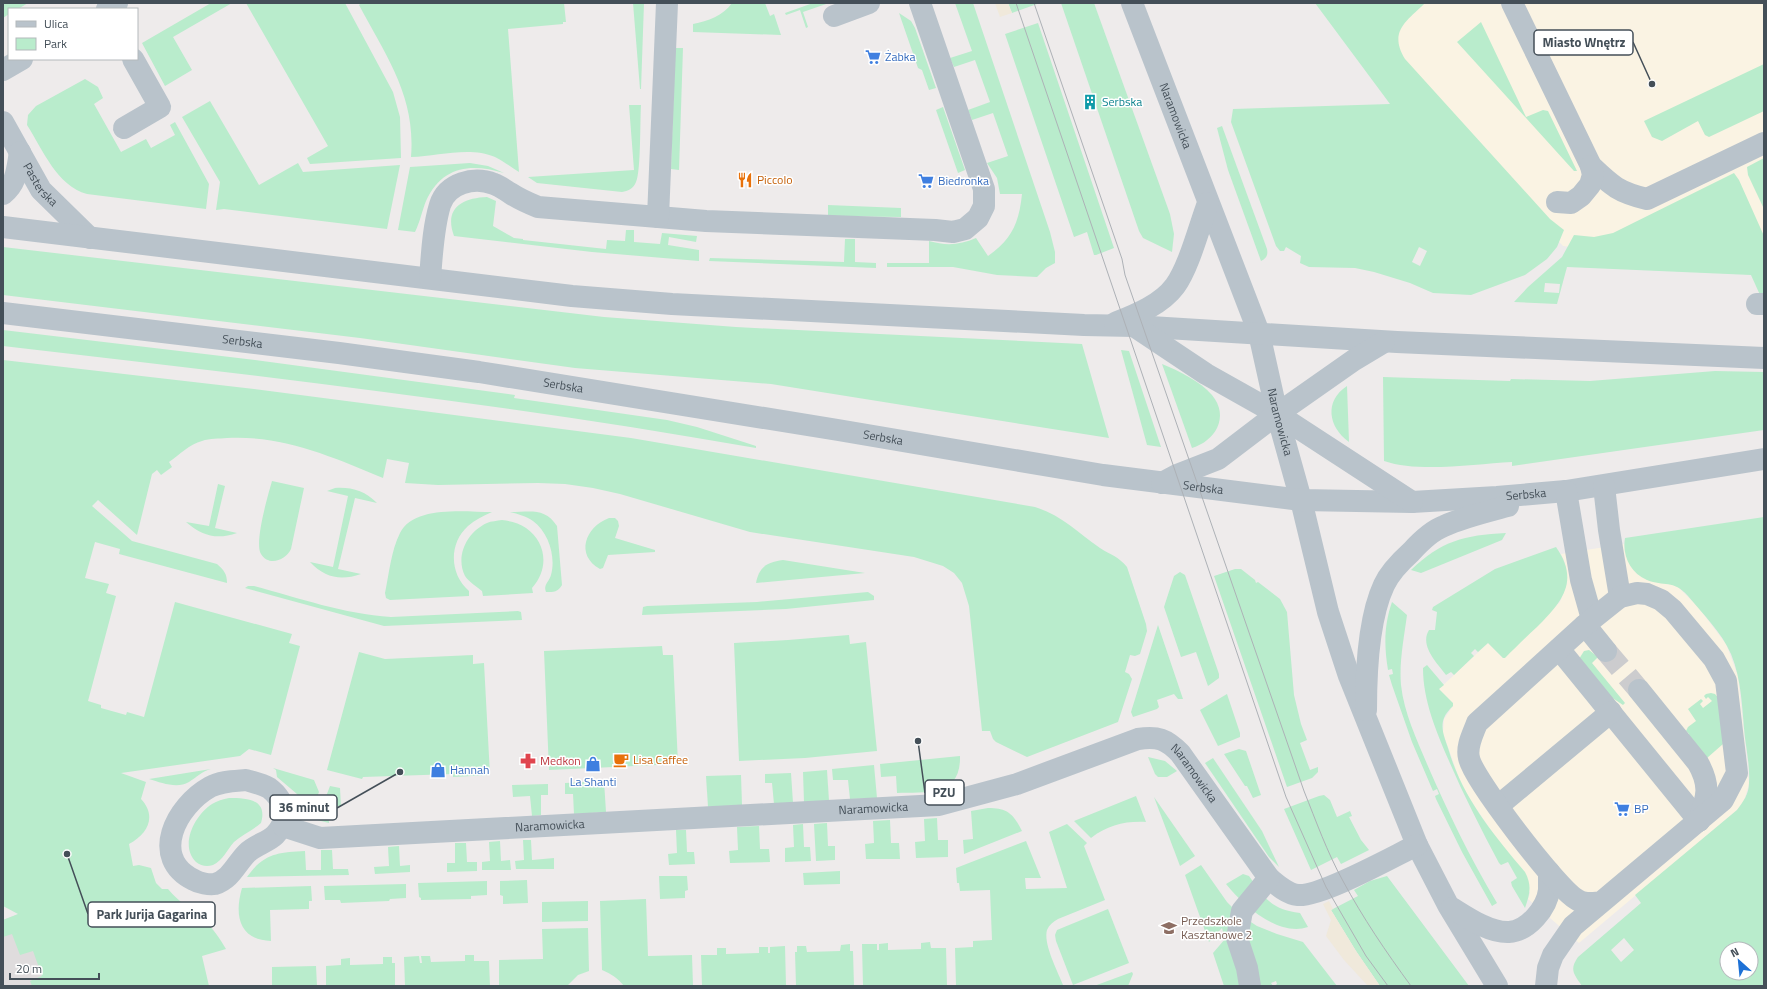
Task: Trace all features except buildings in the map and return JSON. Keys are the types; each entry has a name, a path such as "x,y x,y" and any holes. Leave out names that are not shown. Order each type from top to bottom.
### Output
{"street":[{"path":"658,217 667,3"},
{"path":"834,16 870,3"},
{"path":"430,278 434,242 441,204 451,189 466,181 482,181 495,184 523,201 538,207 706,221 953,232 965,229 978,218 984,206 984,189 920,3"},
{"name":"Naramowicka","path":"1132,3 1208,204 1259,333 1277,414 1301,500 1328,612 1349,676 1417,845 1448,906 1497,986"},
{"path":"1512,3 1591,166 1593,175 1590,185 1581,196 1571,203 1557,202"},
{"path":"3,70 20,60"},
{"path":"124,128 160,107 134,60"},
{"name":"Pasterska","path":"3,122 41,190 90,238"},
{"path":"1591,166 1611,185 1626,194 1646,199 1764,143"},
{"path":"3,194 12,187 20,152"},
{"path":"1110,325 1159,301 1175,286 1190,256 1208,204"},
{"path":"3,227 572,296 672,304 1134,326 1384,342 1764,358"},
{"name":"Serbska","path":"3,313 339,353 479,372 822,427 1102,475 1301,500 1412,502 1566,492 1764,459"},
{"path":"1134,326 1206,374 1277,414 1412,502"},
{"path":"1162,483 1177,475 1218,459 1277,414 1364,353 1384,342"},
{"path":"1604,486 1609,530 1620,597"},
{"path":"1366,717 1368,654 1374,612 1384,584 1398,564 1423,540 1442,526 1463,518 1566,492 1588,622 1606,651"},
{"path":"1546,986 1548,968 1553,955 1573,926 1602,902 1699,821 1723,800 1738,773 1726,681 1714,659 1668,604 1647,594 1637,593 1620,597 1588,622 1477,723 1469,743 1469,758 1477,776 1549,872 1568,894 1577,900 1588,904 1602,902"},
{"path":"1559,649 1699,821"},
{"path":"1639,690 1698,763 1704,773 1708,794 1699,821"},
{"path":"1498,806 1611,712"},
{"name":"Naramowicka","path":"283,826 320,838 939,805 1017,784 1138,739 1153,736 1169,742 1180,753 1268,878 1288,892 1298,895 1311,893 1343,881 1417,845"},
{"path":"246,780 268,788 284,808 285,818 283,826 274,836 248,852 231,874 213,884 198,882 186,876 178,869 172,858 170,845 180,815 192,799 211,786 246,780"},
{"path":"1448,906 1476,924 1509,932 1529,924 1543,908 1549,891 1549,872"},
{"path":"1250,986 1247,968 1237,938 1242,911 1268,878"}],"shaded area":[{"path":"1315,3 1764,3 1764,270 1563,246 1432,104"},
{"path":"1624,544 1625,552 1632,568 1637,574 1648,580 1669,583 1678,587 1698,607 1726,644 1738,676 1749,784 1744,801 1737,810 1579,943 1528,899 1530,893 1495,836 1469,798 1459,778 1443,733 1444,719 1453,706 1439,689 1488,643 1503,658 1560,602 1567,583 1565,563 1561,554"},
{"path":"19,914 104,986 3,986 3,920"}],"green space":[{"path":"3,3 28,3 20,8 8,8 8,15 3,18"},
{"path":"211,3 232,3 173,37 192,70 165,86 142,43"},
{"path":"246,3 345,3 393,92 400,117 401,158 310,164 307,158 328,146"},
{"path":"361,3 564,3 566,22 563,22 563,24 508,29 519,172 495,157 475,152 454,152 411,157 409,115 404,96 389,59 359,5"},
{"path":"633,3 644,3 641,89 640,89"},
{"path":"732,3 765,3 770,16 774,14 781,35 693,32 693,24 720,15"},
{"path":"813,3 829,3 803,12 808,27 806,28 800,10 786,15 785,13"},
{"path":"955,3 973,3 1050,232 1055,252 1055,263 1046,268 1037,277 997,275 953,267 887,267 887,263 929,263 929,241 941,244 953,244 976,238 988,256 1009,237 1019,214 1022,194 1000,194 997,178 987,163 1008,156 993,113 972,120 968,110 990,102 975,60 954,67 950,58 972,51"},
{"path":"1008,3 1040,3 1012,13"},
{"path":"1061,3 1094,3 1170,214 1174,234 1172,252 1143,238 1139,231"},
{"path":"1315,3 1425,3 1406,21 1402,27 1398,41 1400,49 1405,59 1550,219 1564,230 1557,247 1547,259 1525,275 1471,295 1433,293 1410,283 1355,268 1309,267 1300,263 1301,256 1286,247 1284,251 1280,251 1276,246 1231,122 1233,109 1390,104","holes":["1419,247 1427,251 1420,266 1412,262"]},
{"path":"899,13 911,21 915,28 936,88 929,90 922,70 918,68"},
{"path":"1481,22 1526,117 1543,110 1548,111 1577,171 1574,171 1457,42"},
{"path":"1038,23 1114,248 1096,255 1094,255 1087,232 1074,237 1005,34"},
{"path":"675,48 683,48 679,170 671,169"},
{"path":"1764,64 1764,111 1709,137 1705,135 1698,121 1662,141 1652,137 1644,121"},
{"path":"85,79 98,87 103,98 94,104 121,152 146,139 151,148 175,135 170,125 175,122 209,184 206,209 87,194 76,190 59,175 45,156 27,125 28,115 36,106"},
{"path":"210,101 259,185 298,163 303,172 400,165 387,229 224,209 216,210 220,182 182,117"},
{"path":"629,105 641,105 638,176 636,182 630,189 622,192 537,183 528,177 634,170"},
{"path":"943,107 965,170 958,173 936,110"},
{"path":"1222,126 1267,249 1267,256 1261,261 1228,170 1217,128"},
{"path":"1764,158 1764,209 1748,175 1747,167"},
{"path":"470,163 488,166 504,173 480,168 469,168 449,174 440,180 433,189 426,201 415,232 398,230 410,167"},
{"path":"1734,173 1739,180 1764,236 1764,296 1760,295 1751,275 1567,267 1557,304 1514,302 1528,287 1562,257 1574,235 1594,237 1613,233","holes":["1545,283 1560,284 1559,293 1544,292"]},
{"path":"487,197 496,201 493,226 514,238 606,249 607,240 625,241 626,230 634,230 634,242 660,244 662,233 697,236 696,242 669,237 668,245 699,250 699,261 592,252 454,236 451,227 451,219 453,212 457,207 469,200"},
{"path":"828,205 901,208 901,217 828,216"},
{"path":"845,239 855,239 855,262 876,263 876,268 709,261 710,258 844,262"},
{"path":"3,247 604,317 736,327 1082,344 1109,438 771,384 575,368 360,338 3,295"},
{"path":"3,330 255,360 515,395 514,398 667,420 697,427 756,446 756,448 662,432 380,391 3,346"},
{"path":"1121,350 1129,351 1161,447 1147,445"},
{"path":"3,360 254,389 631,438 1035,507 1044,510 1069,524 1100,548 1124,563 1127,567 1147,631 1140,654 1135,656 1130,655 1125,672 1129,674 1132,679 1118,722 1027,757 996,742 990,731 982,731 969,606 962,583 954,573 943,566 914,557 750,532 620,494 593,488 565,484 538,483 438,485 405,483 409,463 387,459 383,478 326,455 268,440 227,438 208,439 198,442 169,462 172,467 161,475 157,470 152,474 137,535 98,500 92,506 132,541 217,564 225,572 227,583 119,554 120,549 95,542 85,578 109,584 106,593 116,596 88,701 101,705 101,708 126,715 127,712 144,717 175,602 292,634 289,643 300,646 271,755 249,749 240,756 121,773 146,782 141,799 149,812 149,818 145,830 136,840 129,844 133,866 139,865 151,868 156,883 162,889 168,889 208,925 217,934 226,949 202,956 209,986 32,986 30,981 42,976 33,951 20,955 12,934 3,937 3,920 18,914 3,906"},
{"path":"1162,364 1182,373 1202,385 1212,395 1217,403 1220,412 1220,420 1213,434 1200,445 1192,448"},
{"path":"1715,371 1764,372 1764,430 1512,466 1512,462 1430,467 1398,465 1384,461 1383,377 1510,381 1511,379 1590,381"},
{"path":"1347,386 1349,442 1337,429 1333,422 1332,414 1332,406 1335,399"},
{"path":"272,481 304,488 291,549 289,553 281,559 273,561 264,558 259,548 262,519"},
{"path":"218,484 225,486 215,528 237,533 223,536 210,535 198,531 186,522 209,526"},
{"path":"335,488 353,489 368,495 377,503 355,498 338,569 361,574 354,576 334,577 327,575 321,572 310,562 333,567 348,496 327,491"},
{"path":"530,511 542,513 552,520 557,526 562,585 554,592 546,592 545,590 551,575 553,561 547,539 539,526 533,521 522,515 510,512"},
{"path":"441,512 492,512 479,518 468,526 457,542 454,559 455,568 458,577 469,591 469,596 390,600 386,598 385,593 394,547 400,533 407,524 416,518"},
{"path":"1764,517 1764,986 1582,986 1573,969 1575,961 1578,957 1641,903 1635,895 1737,810 1745,798 1749,787 1749,766 1739,685 1735,664 1727,646 1712,624 1683,591 1673,585 1647,580 1636,573 1628,563 1624,544 1625,538","holes":["1624,938 1634,950 1621,962 1611,950"]},
{"path":"609,518 615,518 618,521 619,526 615,538 655,550 655,552 608,555 603,568 600,569 592,563 587,556 586,542 589,534 594,528"},
{"path":"502,520 514,522 526,528 533,534 542,549 543,565 541,573 532,588 533,593 483,596 482,591 465,576 461,561 462,553 469,538 480,527 487,523"},
{"path":"1506,533 1502,540 1421,573 1411,570 1433,552 1454,541 1491,534"},
{"path":"1556,547 1567,570 1567,581 1565,590 1554,609 1505,658 1503,658 1488,643 1478,652 1475,649 1471,653 1474,656 1454,675 1451,672 1446,675 1434,660 1426,642 1429,630 1435,630 1437,612 1432,610 1433,607 1495,569"},
{"path":"783,560 865,573 756,583 759,573 765,566 772,562"},
{"path":"1235,569 1241,569 1255,580 1256,583 1258,582 1280,599 1287,612 1294,695 1301,724 1307,740 1300,743 1310,770 1318,767 1318,772 1312,778 1287,787 1214,576"},
{"path":"1180,572 1185,575 1219,674 1219,678 1208,686 1196,652 1181,657 1164,607 1174,576"},
{"path":"248,586 254,586 356,613 391,617 518,611 521,612 522,620 384,626 245,588"},
{"path":"868,592 874,596 874,600 786,609 642,615 643,607 647,606 757,602"},
{"path":"1392,602 1407,615 1402,650 1401,685 1408,716 1415,736 1451,817 1497,903 1492,906 1462,852 1436,799 1435,796 1439,794 1437,789 1433,791 1412,742 1392,685 1389,675 1393,674 1392,669 1388,670 1385,644 1387,619"},
{"path":"1158,625 1183,699 1178,699 1174,694 1157,700 1159,707 1157,709 1133,717 1131,712"},
{"path":"849,635 850,644 866,642 877,751 805,758 739,761 734,643"},
{"path":"662,646 663,655 673,655 678,764 549,770 544,651"},
{"path":"1589,650 1598,657 1592,663 1625,703 1623,705 1608,695 1579,659 1584,651"},
{"path":"359,652 385,659 473,655 473,664 484,663 490,775 453,777 453,774 363,777 362,779 327,770"},
{"path":"1427,665 1444,685 1439,689 1453,703 1453,706 1444,718 1443,730 1444,737 1461,783 1490,829 1525,872 1529,881 1530,890 1525,908 1512,886 1511,882 1517,878 1508,862 1501,865 1499,863 1467,800 1439,738 1425,692 1423,668"},
{"path":"1711,693 1715,694 1719,699 1723,744 1707,758 1687,737 1689,734 1686,731 1688,727 1696,721 1688,709 1701,699 1703,701 1700,704 1703,708 1712,701 1708,697 1706,699 1704,696"},
{"path":"1227,694 1240,737 1218,746 1200,710"},
{"path":"1239,749 1246,751 1261,795 1253,798 1247,786 1245,786 1224,754"},
{"path":"960,756 959,769 955,779 940,790 920,793 897,793 896,776 881,777 880,764"},
{"path":"1148,757 1165,761 1177,771 1167,777 1158,777 1155,774"},
{"path":"1213,758 1262,831 1279,867 1269,857 1205,763"},
{"path":"874,765 877,798 850,799 848,780 833,780 832,769"},
{"path":"273,768 314,780 319,792 310,815 297,794 277,777 276,770"},
{"path":"211,769 189,782 180,785 169,785 149,779"},
{"path":"827,770 829,801 804,802 803,772"},
{"path":"791,773 793,803 774,804 772,783 765,783 765,774"},
{"path":"741,775 742,805 708,807 706,776"},
{"path":"604,781 606,812 574,814 573,794 565,794 565,783"},
{"path":"548,784 548,795 541,795 541,815 532,816 530,796 513,797 512,785"},
{"path":"330,786 340,788 341,806 328,806 329,823 317,820"},
{"path":"1324,795 1330,800 1337,817 1350,811 1352,816 1349,817 1361,840 1369,850 1341,864 1337,857 1311,870 1284,809"},
{"path":"1136,796 1146,822 1131,822 1110,827 1091,838 1074,821"},
{"path":"1154,797 1195,856 1180,866"},
{"path":"229,798 249,800 259,805 262,815 261,823 234,842 222,858 216,863 209,866 204,866 196,862 191,855 189,839 191,831 200,815 206,809 216,802"},
{"path":"988,808 1000,809 1009,813 1016,820 1022,831 964,854 963,840 973,839 971,811"},
{"path":"937,818 938,840 948,840 948,857 916,858 915,842 925,841 924,819"},
{"path":"890,820 891,843 899,843 900,859 866,859 865,844 874,843 873,821"},
{"path":"827,823 828,846 835,846 835,860 816,861 814,824"},
{"path":"803,824 804,847 810,847 811,861 785,862 785,848 794,847 793,825"},
{"path":"1067,824 1087,843 1084,846 1105,900 1058,919 1051,924 1047,930 1046,936 1049,950 1063,985 956,986 955,948 973,947 973,941 992,940 990,890 960,891 959,883 957,883 956,868 1026,841 1041,878 1025,878 1026,889 1067,888 1049,832"},
{"path":"759,826 760,849 769,849 770,862 730,863 729,851 738,850 737,827"},
{"path":"676,830 686,830 687,852 694,852 695,864 669,865 668,854 677,853"},
{"path":"523,840 531,840 532,860 554,858 554,869 516,869 515,861 524,860"},
{"path":"500,841 501,861 510,860 511,870 482,870 482,862 490,861 489,842"},
{"path":"455,843 466,843 467,862 477,862 477,871 447,872 447,863 455,863"},
{"path":"399,846 400,866 410,865 410,872 375,874 374,867 389,866 388,847"},
{"path":"321,850 332,850 333,869 348,869 349,875 247,877 259,863 265,859 287,852 305,851 306,870 321,870"},
{"path":"1201,865 1227,902 1240,915 1257,926 1303,942 1337,986 1274,986 1277,984 1276,981 1271,983 1273,986 1224,986 1213,953 1225,939 1222,928 1209,942 1185,875"},
{"path":"840,871 840,884 804,885 803,873"},
{"path":"1243,874 1249,876 1265,897 1275,906 1300,913 1308,927 1297,929 1273,923 1262,917 1242,901 1226,884"},
{"path":"659,876 687,876 688,890 685,891 685,898 660,899"},
{"path":"1387,876 1469,986 1380,986 1356,951 1331,910 1358,896 1354,890 1370,881"},
{"path":"527,880 528,903 503,904 503,896 500,895 500,881"},
{"path":"487,881 487,895 471,896 471,899 421,900 419,897 418,883"},
{"path":"406,884 406,898 390,899 389,901 341,903 340,900 325,900 324,886"},
{"path":"311,886 312,901 309,901 309,909 270,910 271,941 260,940 246,931 239,916 242,888"},
{"path":"646,899 648,956 692,955 693,986 624,986 614,976 602,970 600,901"},
{"path":"588,901 588,921 542,922 542,902"},
{"path":"1108,909 1129,963 1073,985 1056,941 1055,935 1057,930"},
{"path":"588,928 589,971 578,975 567,986 499,986 499,960 543,959 542,929"},
{"path":"930,942 931,948 946,948 947,986 863,986 862,944 877,944 877,950 879,950 879,944 888,943 888,950 921,949 921,943"},
{"path":"850,944 850,951 853,951 854,986 796,986 795,952 797,952 797,946 806,946 807,952 840,951 841,945"},
{"path":"785,946 786,986 702,986 701,955 717,955 717,948 726,948 726,954 759,953 759,947 768,947 768,953 770,953 770,947"},
{"path":"465,955 474,955 474,961 489,961 490,986 405,986 404,957 419,956 420,963 422,963 421,956 430,956 431,962 465,961"},
{"path":"383,957 392,957 392,963 395,963 395,986 326,986 326,966 341,965 341,959 350,958 350,965 383,964"},
{"path":"316,966 317,986 272,986 272,967"},
{"path":"1132,972 1133,974 1128,986 1094,986"}],"sand":[{"path":"995,3 1008,3 1012,13 1000,17"},
{"path":"1329,901 1333,909 1331,910 1356,951 1380,986 1368,986 1344,960 1326,936 1331,920 1323,904"}],"tunnel":[{"path":"1606,651 1639,690"}],"tram line":[{"path":"1016,3 1286,797 1326,887 1366,956 1388,986"},
{"path":"1034,3 1122,259 1125,275 1304,791 1327,848 1343,881 1375,935 1411,986"}],"place":[{"name":"Żabka","path":"873,57"},
{"name":"Miasto Wnętrz","path":"1652,84"},
{"name":"Serbska","path":"1090,102"},
{"name":"Piccolo","path":"745,180"},
{"name":"Biedronka","path":"926,181"},
{"name":"PZU","path":"918,741"},
{"name":"Lisa Caffee","path":"621,760"},
{"name":"Medkon","path":"528,761"},
{"name":"La Shanti","path":"593,764"},
{"name":"Hannah","path":"438,770"},
{"name":"36 minut","path":"400,772"},
{"name":"BP","path":"1622,809"},
{"name":"Park Jurija Gagarina","path":"67,854"},
{"name":"Przedszkole Kasztanowe 2","path":"1169,928"}]}
